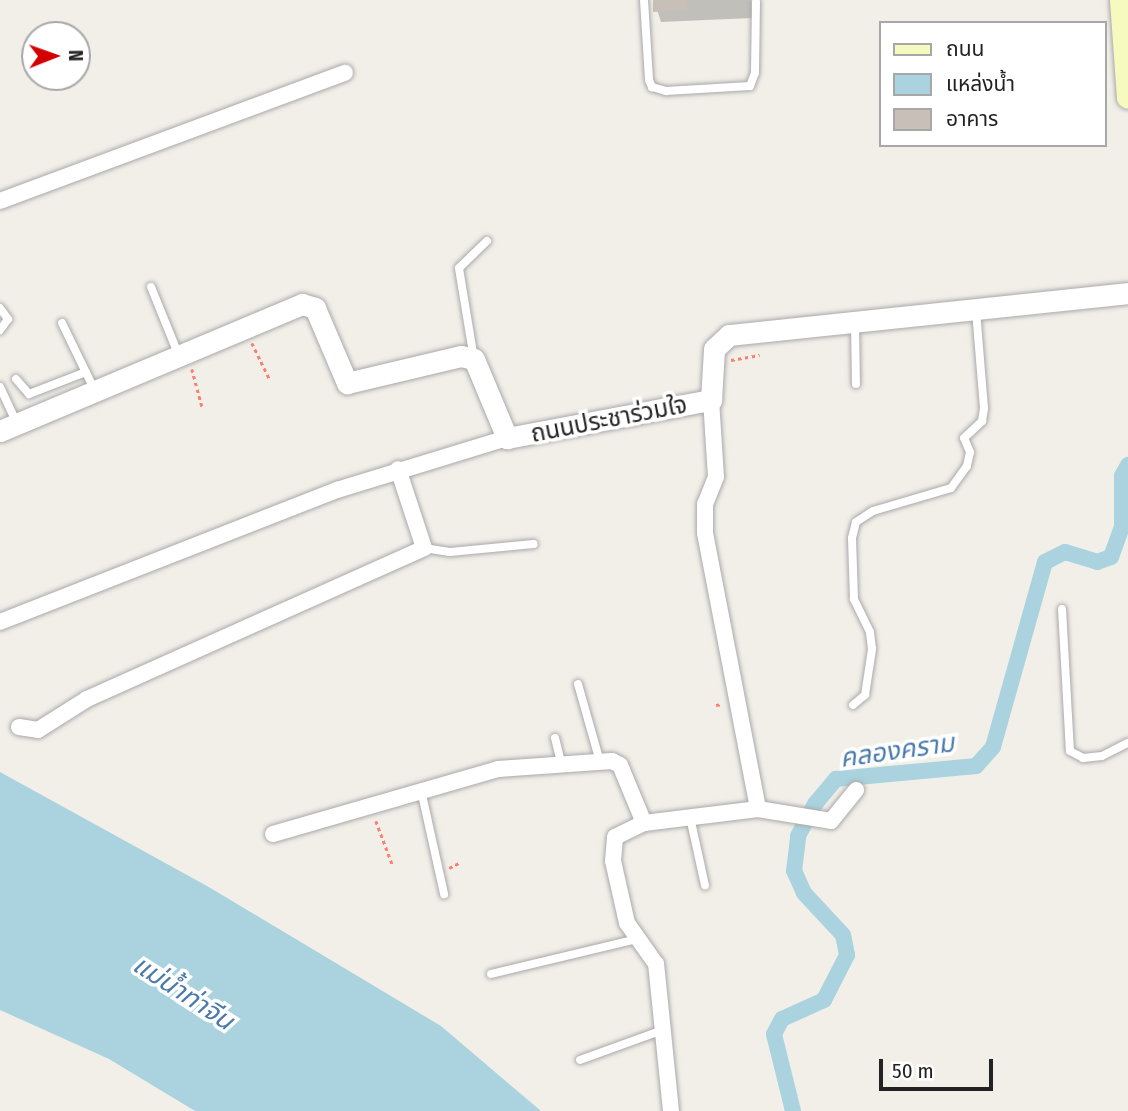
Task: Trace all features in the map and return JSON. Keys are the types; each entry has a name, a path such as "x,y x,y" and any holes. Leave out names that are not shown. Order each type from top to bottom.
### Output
{"main road":[{"path":"1121,0 1127,83"}],"street":[{"path":"0,201 345,73"},
{"name":"ถนนประชาร่วมใจ","path":"474,359 508,438 711,400 717,342 729,335 1128,293"},
{"path":"9,427 302,303 313,304 343,378 352,385 461,356 474,359"},
{"path":"711,400 716,477 705,505 705,533 758,809"},
{"path":"0,622 220,533 398,469 508,438"},
{"path":"19,727 38,730 87,699 424,548 398,469"},
{"path":"273,834 498,769 600,762 620,765 644,823"},
{"path":"671,1111 656,964 627,923 613,847 624,830 644,823 690,817 758,809 818,820 834,819 856,790"}],"lane":[{"path":"644,0 649,80 652,87 666,91 750,86 755,73 756,2"},
{"path":"474,359 459,268 487,241"},
{"path":"151,287 183,354"},
{"path":"0,308 8,319 0,330"},
{"path":"853,705 864,695 872,649 870,632 853,599 852,538 856,522 873,511 951,488 967,466 970,453 964,438 982,421 985,408 976,309"},
{"path":"855,320 856,384"},
{"path":"62,323 95,391"},
{"path":"16,379 29,394 86,372"},
{"path":"0,387 9,427"},
{"path":"424,548 450,552 534,544"},
{"path":"1062,609 1070,751 1083,758 1102,756 1128,743"},
{"path":"578,684 600,762"},
{"path":"555,738 562,766"},
{"path":"421,790 444,894"},
{"path":"690,817 705,885"},
{"path":"491,974 637,939"},
{"path":"580,1060 663,1030"}],"path":[{"path":"245,327 269,378"},
{"path":"183,354 202,407"},
{"path":"714,363 760,355"},
{"path":"370,805 393,866"}],"water":[{"name":"แม่น้ำท่าจีน","path":"0,772 207,886 441,1026 541,1111 195,1111 109,1059 0,1010"}],"building":[{"path":"653,0 687,0 687,10 653,12"}],"waterway":[{"name":"คลองคราม","path":"793,1111 774,1034 782,1019 824,1000 847,955 843,935 804,893 794,871 798,836 815,804 836,779 976,766 993,747 1045,562 1065,552 1097,562 1111,557 1122,526 1122,476 1128,465"}]}
